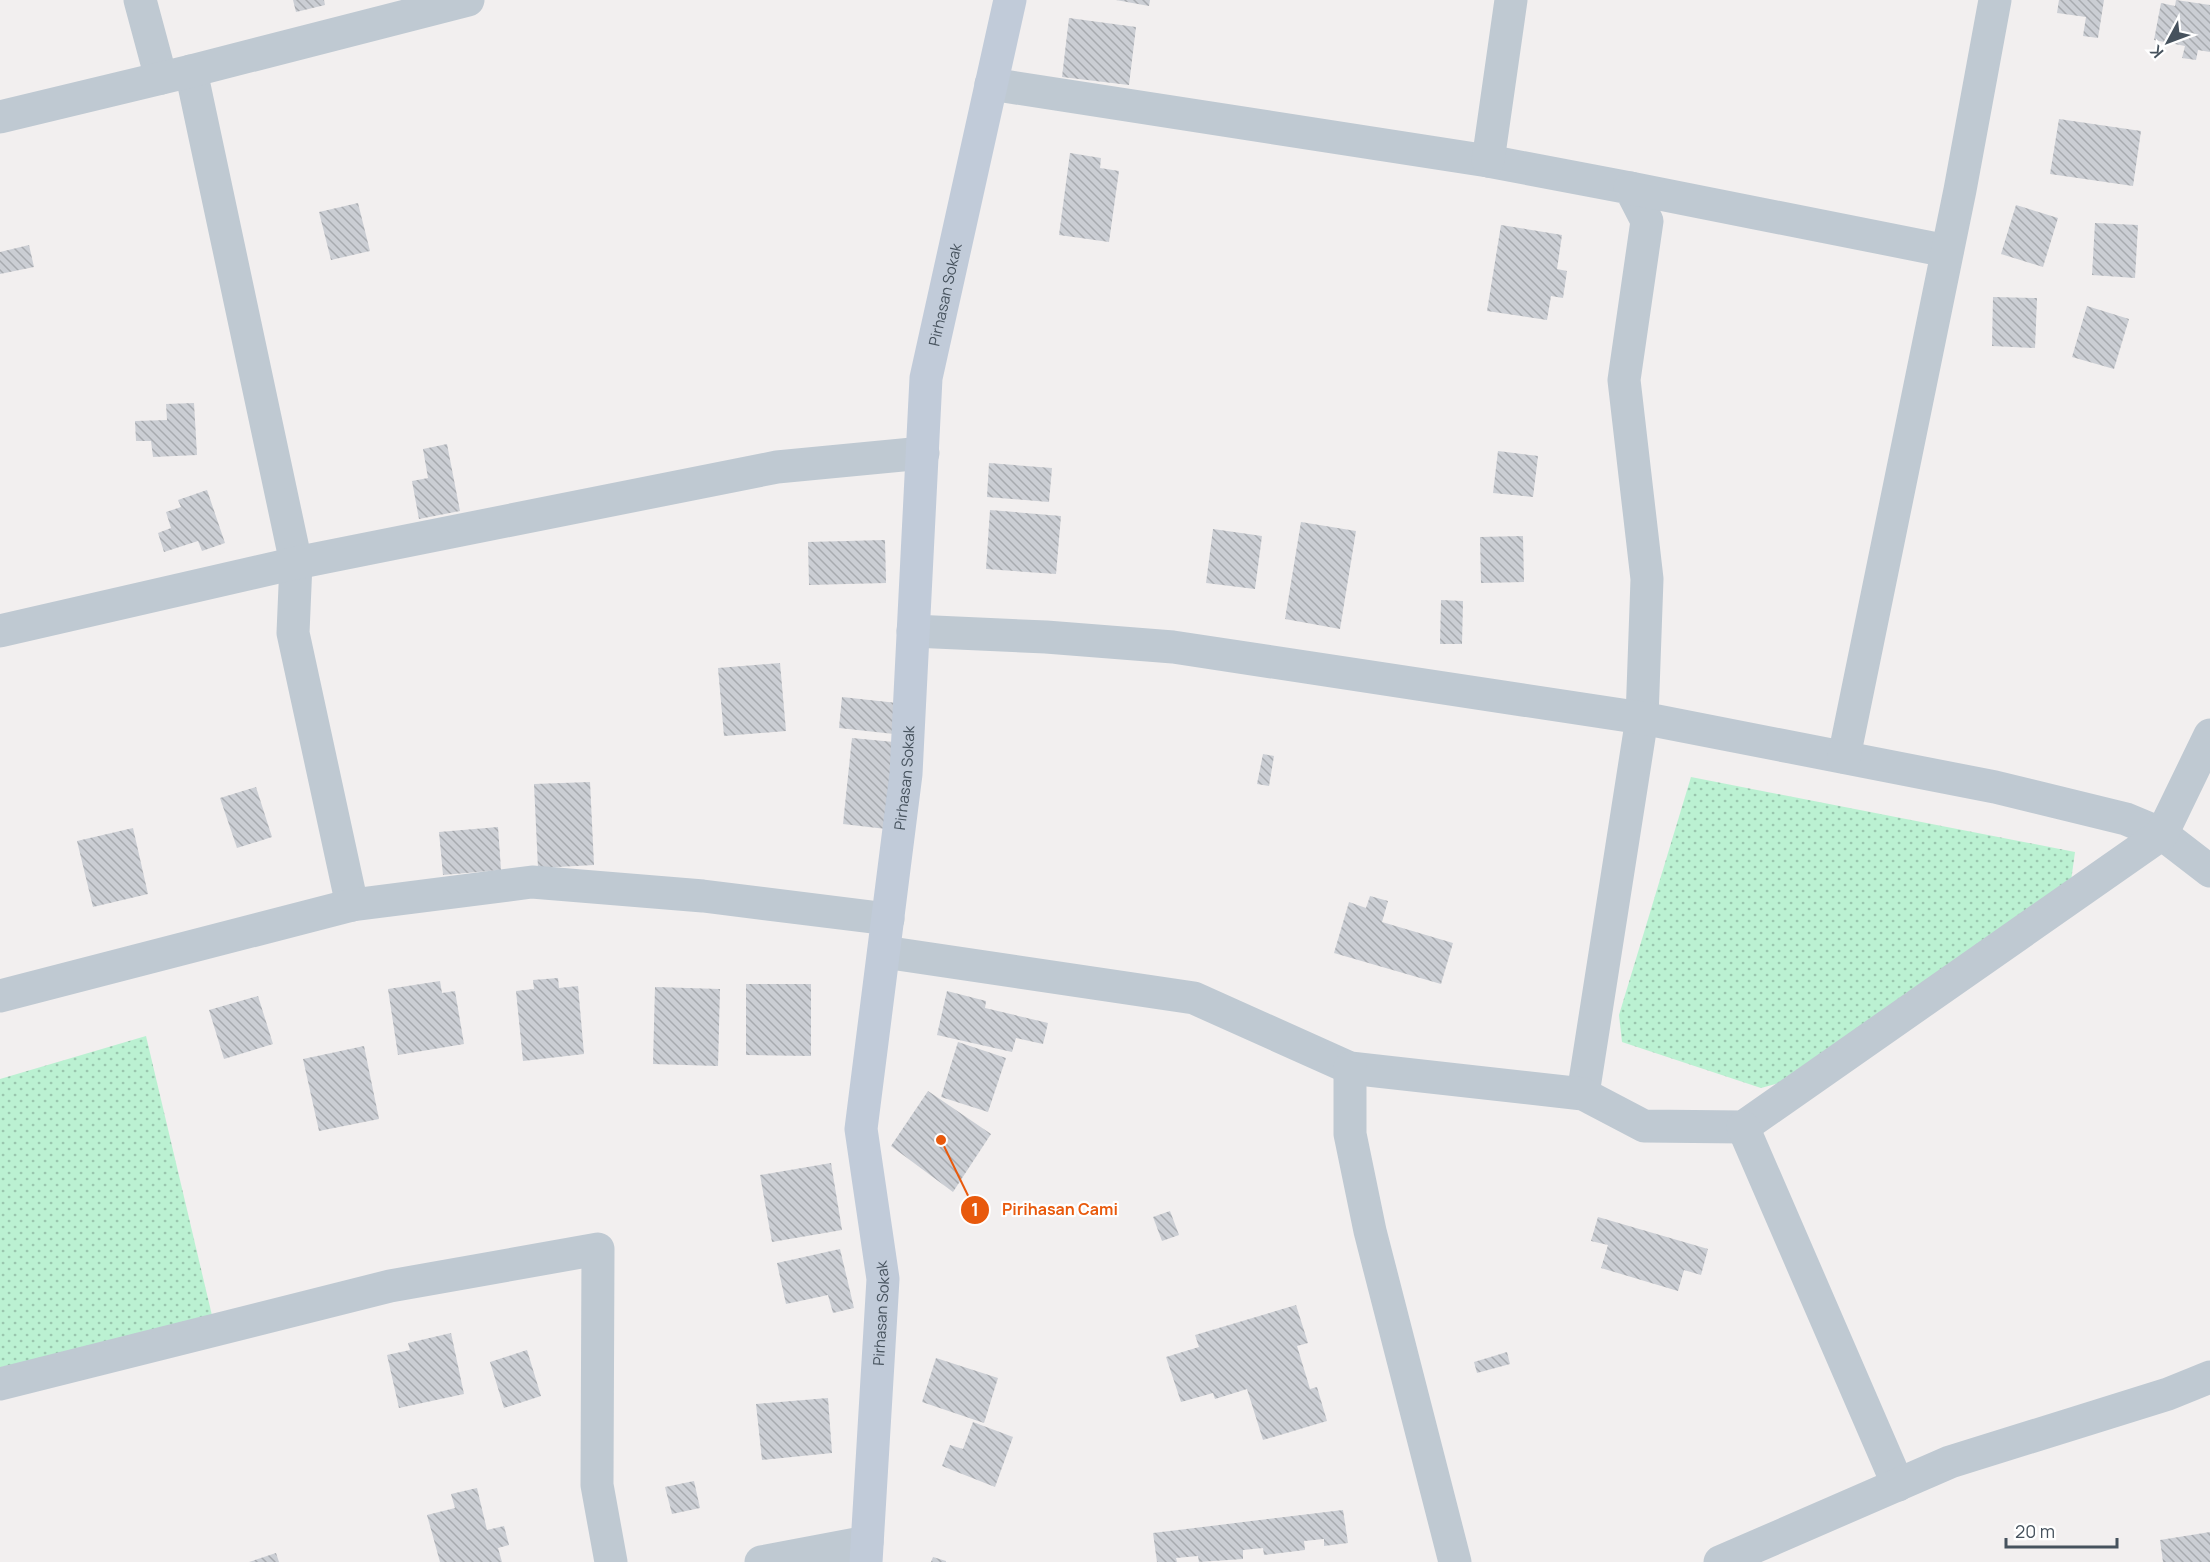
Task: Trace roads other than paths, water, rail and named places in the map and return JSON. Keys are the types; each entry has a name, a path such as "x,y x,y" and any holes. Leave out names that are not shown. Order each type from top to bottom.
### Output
{"street":[{"path":"141,0 176,75 296,563 293,633 352,906"},
{"path":"0,117 176,75 468,0"},
{"name":"Pirhasan Sokak","path":"867,1552 883,1280 861,1129 906,774 926,378 1010,0"},
{"path":"1488,161 1511,0"},
{"path":"1844,757 1947,251 1995,0"},
{"path":"991,84 1488,161 1947,251"},
{"path":"1583,1094 1642,718 1647,579 1624,380 1647,221 1630,188"},
{"path":"0,631 296,563 777,467 923,453"},
{"path":"913,630 1173,647 1642,718 2038,797 2126,819 2162,834 2210,872"},
{"path":"884,952 1194,998 1350,1068 1583,1094 1644,1126 1743,1127 2162,834 2210,735"},
{"path":"0,996 352,906 532,882 703,896 888,919"},
{"path":"1350,1068 1350,1134 1370,1231 1455,1562"},
{"path":"1743,1127 1898,1485"},
{"path":"0,1384 390,1286 598,1249 597,1485 611,1562"},
{"path":"1720,1562 1950,1462 2168,1394 2210,1377"},
{"path":"761,1562 867,1552"}],"place":[{"name":"Pirihasan Cami","path":"941,1140"}]}
